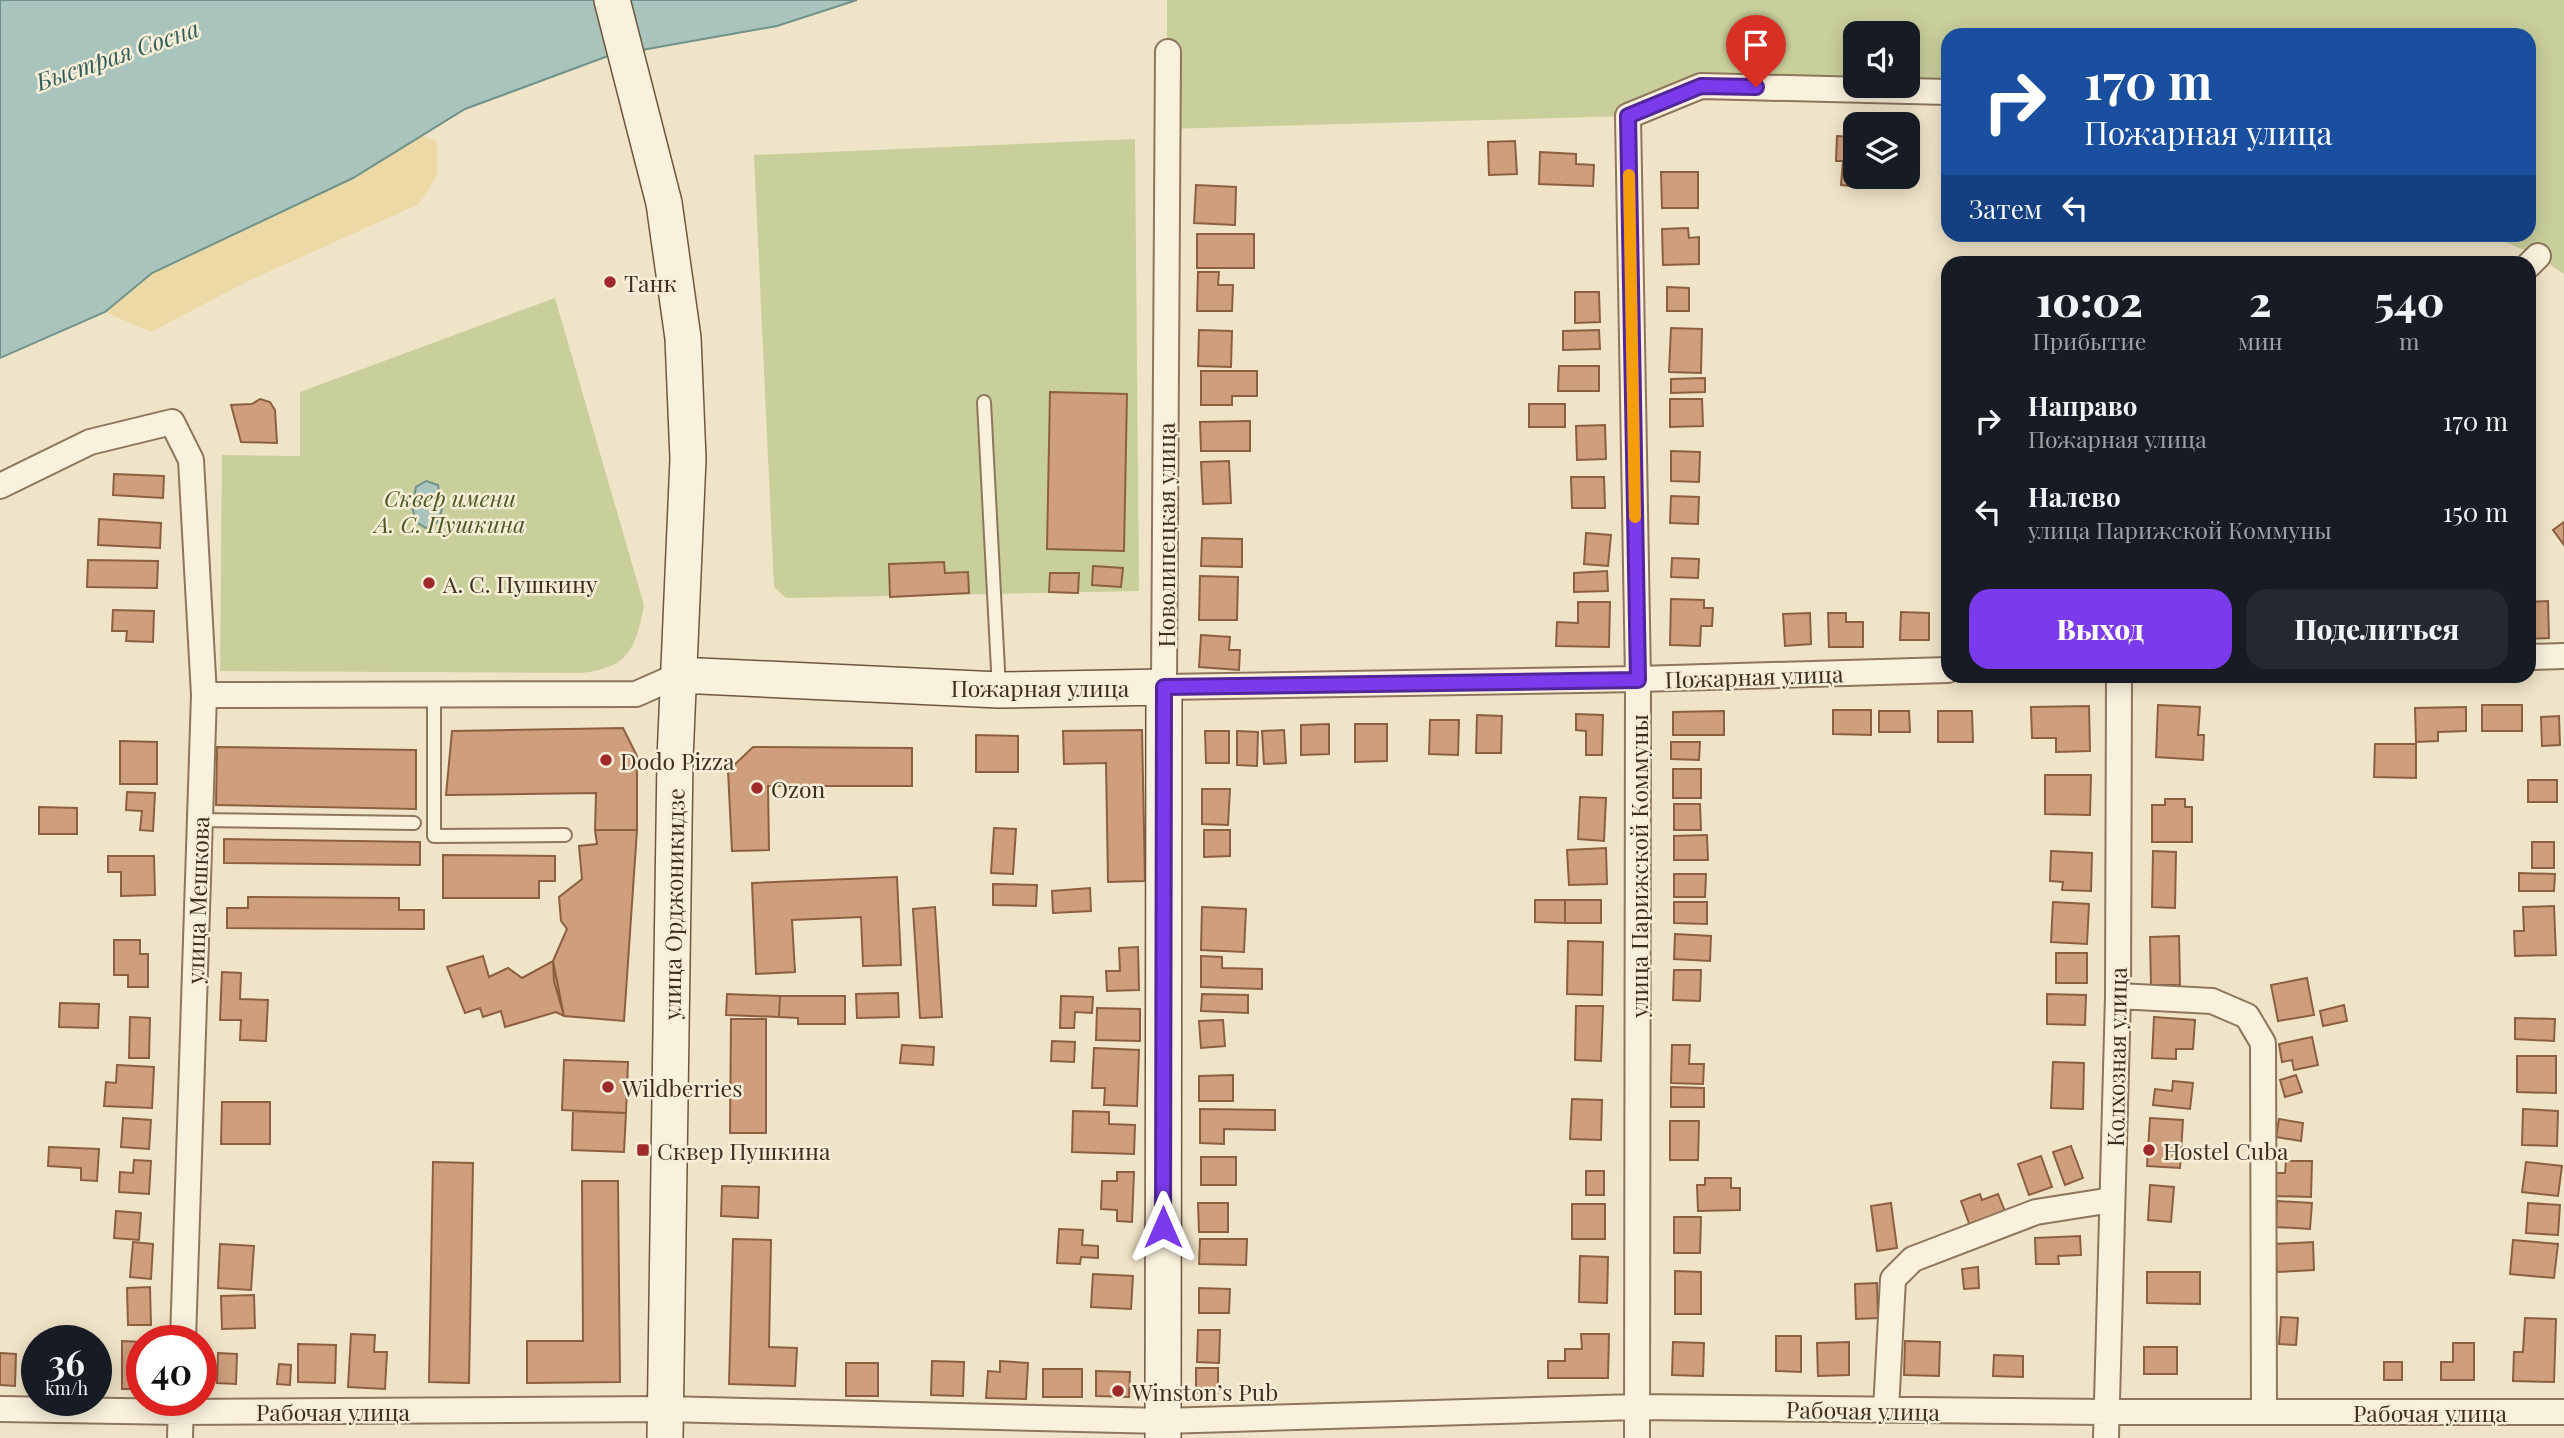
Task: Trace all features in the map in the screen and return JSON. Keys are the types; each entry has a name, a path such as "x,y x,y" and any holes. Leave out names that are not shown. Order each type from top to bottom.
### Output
{"main road":[{"name":"улица Орджоникидзе","path":"612,0 664,203 683,338 688,459 674,759 665,1423"},
{"name":"Пожарная улица","path":"679,675 999,690 1164,687"},
{"name":"Новолипецкая улица","path":"1163,1429 1164,687"}],"street":[{"name":"Новолипецкая улица","path":"1164,687 1168,52"},
{"name":"улица Парижской Коммуны","path":"1637,1438 1638,680 1628,116 1701,86 1941,92"},
{"name":"улица Мешкова","path":"0,486 90,442 172,422 191,460 204,695 183,1325"},
{"path":"2536,657 2564,656"},
{"name":"Пожарная улица","path":"1164,687 1638,680 1941,670"},
{"path":"204,695 636,694 679,675"},
{"name":"Колхозная улица","path":"2106,1438 2118,996 2119,683"},
{"path":"2118,996 2212,1001 2247,1017 2263,1043 2264,1412"},
{"path":"1886,1410 1893,1279 1913,1259 2036,1212 2112,1200"},
{"name":"Рабочая улица","path":"0,1409 126,1407"},
{"name":"Рабочая улица","path":"217,1407 665,1423 1163,1429 1637,1407 2106,1412 2564,1412"},
{"path":"180,1416 180,1438"}],"lane":[{"path":"984,402 999,690"},
{"path":"434,693 434,836 565,835"},
{"path":"200,820 414,823"}],"green space":[{"path":"1167,0 2564,0 2564,274 2538,256 2505,242 2536,242 2536,28 1941,28 1941,92 1920,91 1920,21 1843,21 1843,89 1701,86 1628,116 1167,129"},
{"path":"1135,139 1139,591 786,598 774,587 754,155"},
{"name":"Сквер имени А. С. Пушкина","path":"555,298 644,605 638,633 628,653 610,666 581,673 220,671 222,455 300,456 300,392"}],"sand":[{"path":"422,136 437,141 437,175 419,204 250,280 151,332 105,312 152,273 353,178"}],"water":[{"name":"Быстрая Сосна","path":"0,0 857,0 777,26 608,56 465,109 353,178 152,273 105,312 0,358"},
{"path":"426,481 438,485 442,509 438,522 426,528 416,522 412,506 416,487"}],"building":[{"path":"1837,136 1843,136 1843,161 1836,161"},
{"path":"1515,141 1517,174 1489,175 1488,142"},
{"path":"1540,152 1576,154 1576,164 1594,165 1593,186 1539,184"},
{"path":"1661,172 1698,172 1698,208 1662,208"},
{"path":"1196,185 1236,187 1235,225 1194,223"},
{"path":"1688,228 1689,238 1699,237 1699,264 1663,265 1662,229"},
{"path":"1197,234 1254,234 1254,268 1197,268"},
{"path":"1198,272 1219,272 1218,285 1233,285 1232,311 1197,311"},
{"path":"1667,287 1689,288 1689,311 1667,311"},
{"path":"1575,292 1599,292 1600,322 1575,323"},
{"path":"1671,328 1702,329 1701,373 1669,372"},
{"path":"1199,330 1232,331 1231,367 1198,366"},
{"path":"1599,330 1600,349 1563,350 1563,331"},
{"path":"1559,366 1599,366 1599,391 1558,391"},
{"path":"1201,371 1257,371 1257,396 1232,396 1232,405 1201,405"},
{"path":"1705,378 1705,392 1671,393 1671,379"},
{"path":"1050,392 1127,394 1124,551 1047,549"},
{"path":"260,399 270,402 275,410 277,443 241,442 231,405 252,404"},
{"path":"1670,399 1702,399 1703,426 1670,427"},
{"path":"1529,404 1565,404 1565,427 1529,427"},
{"path":"1250,421 1250,451 1201,451 1200,422"},
{"path":"1605,425 1606,459 1577,460 1576,426"},
{"path":"1671,451 1700,452 1699,482 1671,481"},
{"path":"1229,461 1231,503 1203,504 1201,462"},
{"path":"114,474 164,476 163,498 113,495"},
{"path":"1571,477 1604,477 1605,508 1572,508"},
{"path":"1671,496 1699,497 1698,524 1670,523"},
{"path":"99,519 161,523 160,548 98,545"},
{"path":"2564,522 2564,545 2553,530"},
{"path":"1586,533 1611,535 1608,566 1584,564"},
{"path":"1202,538 1242,539 1242,567 1201,566"},
{"path":"1672,558 1699,559 1698,578 1671,577"},
{"path":"88,560 158,561 157,588 87,587"},
{"path":"944,562 945,573 968,572 969,593 890,597 889,564"},
{"path":"1093,566 1123,568 1121,587 1092,585"},
{"path":"1607,571 1608,591 1574,592 1574,573"},
{"path":"1050,573 1079,573 1078,593 1049,592"},
{"path":"1200,576 1238,577 1237,620 1199,620"},
{"path":"1671,599 1704,600 1704,608 1713,608 1712,626 1701,626 1700,646 1670,645"},
{"path":"2548,601 2549,638 2536,639 2536,602"},
{"path":"1578,602 1610,602 1609,647 1556,646 1557,622 1578,623"},
{"path":"113,610 154,611 153,642 126,641 127,631 112,631"},
{"path":"1901,612 1929,613 1929,640 1900,640"},
{"path":"1810,613 1811,644 1785,646 1783,614"},
{"path":"1828,613 1846,613 1846,622 1863,622 1863,647 1829,647"},
{"path":"1201,635 1230,637 1229,650 1240,650 1239,670 1199,667"},
{"path":"2158,705 2200,707 2198,735 2204,735 2203,760 2156,757"},
{"path":"2482,705 2522,705 2522,731 2482,731"},
{"path":"2089,706 2090,751 2056,752 2056,738 2032,738 2031,707"},
{"path":"2466,707 2466,731 2438,732 2438,741 2416,742 2415,708"},
{"path":"1833,710 1871,710 1871,735 1833,734"},
{"path":"1724,711 1724,735 1673,735 1673,712"},
{"path":"1879,711 1909,711 1910,732 1879,732"},
{"path":"1938,711 1972,711 1973,742 1938,742"},
{"path":"1576,714 1603,715 1602,755 1586,755 1586,731 1576,730"},
{"path":"1477,715 1502,716 1501,753 1476,753"},
{"path":"2559,716 2560,745 2542,746 2541,717"},
{"path":"1430,720 1459,720 1458,755 1429,754"},
{"path":"1329,724 1329,754 1301,755 1301,725"},
{"path":"1355,724 1387,724 1387,761 1355,762"},
{"path":"623,728 637,756 637,830 595,830 596,793 446,795 452,731"},
{"path":"1142,730 1145,881 1108,882 1106,763 1064,764 1063,731"},
{"path":"1284,730 1286,763 1264,764 1262,731"},
{"path":"1205,731 1229,731 1229,763 1206,763"},
{"path":"1237,731 1258,732 1257,766 1237,765"},
{"path":"976,735 1018,736 1018,772 976,772"},
{"path":"120,741 157,742 157,784 120,784"},
{"path":"1671,742 1700,742 1699,760 1671,759"},
{"path":"2375,744 2416,744 2416,778 2374,777"},
{"path":"217,747 416,750 416,809 216,805"},
{"path":"753,747 912,748 912,786 768,786 769,850 732,851 728,771"},
{"path":"1673,769 1701,769 1701,798 1673,798"},
{"path":"2045,775 2091,775 2090,815 2045,814"},
{"path":"2528,780 2557,780 2557,802 2528,802"},
{"path":"1202,789 1230,789 1228,825 1202,824"},
{"path":"127,792 155,793 153,831 140,830 142,811 126,810"},
{"path":"1580,797 1606,798 1604,841 1578,839"},
{"path":"2165,799 2185,799 2185,807 2192,807 2192,842 2152,842 2152,805 2165,805"},
{"path":"1674,804 1700,804 1701,830 1674,830"},
{"path":"39,807 77,808 77,834 39,834"},
{"path":"994,828 1016,829 1013,874 991,873"},
{"path":"595,830 637,830 624,1021 564,1016 554,981 553,961 567,929 561,921 559,897 582,879 579,846 597,844"},
{"path":"1204,830 1230,830 1230,856 1204,857"},
{"path":"1707,835 1708,860 1674,860 1674,836"},
{"path":"224,839 420,842 420,865 224,863"},
{"path":"2532,842 2554,842 2554,868 2532,868"},
{"path":"1606,848 1607,884 1569,885 1567,850"},
{"path":"2051,851 2092,853 2091,891 2062,890 2063,882 2050,881"},
{"path":"2153,851 2176,852 2175,908 2152,907"},
{"path":"443,855 555,856 555,881 539,881 539,898 443,898"},
{"path":"108,856 154,856 155,895 121,896 121,872 108,872"},
{"path":"2519,873 2555,874 2554,891 2519,891"},
{"path":"1674,874 1706,874 1705,897 1674,897"},
{"path":"897,877 901,965 863,966 861,917 792,920 795,972 756,974 752,883"},
{"path":"993,884 1037,885 1036,906 993,905"},
{"path":"1090,888 1091,911 1053,913 1052,891"},
{"path":"248,897 399,898 399,910 424,910 424,929 227,928 227,908 248,908"},
{"path":"1535,900 1565,900 1565,923 1535,922"},
{"path":"1565,900 1601,900 1601,923 1565,923"},
{"path":"1674,902 1707,902 1707,924 1674,923"},
{"path":"2053,902 2089,904 2087,944 2051,942"},
{"path":"2554,906 2556,955 2515,956 2514,931 2524,931 2523,907"},
{"path":"935,907 942,1017 920,1018 913,909"},
{"path":"1202,907 1246,909 1244,952 1201,950"},
{"path":"1675,934 1711,936 1710,961 1674,959"},
{"path":"2179,936 2180,985 2151,985 2150,937"},
{"path":"114,940 140,940 140,954 148,954 148,987 128,987 128,975 114,975"},
{"path":"1568,941 1603,942 1602,995 1567,994"},
{"path":"1138,947 1139,990 1107,991 1106,971 1120,971 1119,948"},
{"path":"2056,953 2087,953 2087,983 2056,983"},
{"path":"483,956 489,977 508,968 522,978 553,961 564,1016 556,1012 505,1027 501,1011 483,1017 480,1008 465,1013 447,967"},
{"path":"1201,956 1222,957 1222,968 1262,969 1262,989 1201,987"},
{"path":"1674,970 1701,970 1700,1001 1673,1000"},
{"path":"222,972 241,973 240,999 268,1000 266,1041 240,1040 241,1020 220,1020"},
{"path":"2307,978 2314,1015 2278,1021 2271,985"},
{"path":"898,993 899,1017 857,1018 856,994"},
{"path":"727,994 780,996 779,1017 726,1015"},
{"path":"1202,994 1248,995 1248,1013 1201,1011"},
{"path":"2047,994 2086,995 2085,1025 2047,1024"},
{"path":"780,996 845,996 845,1024 798,1024 798,1018 779,1017"},
{"path":"1061,996 1093,997 1092,1013 1075,1012 1074,1028 1060,1028"},
{"path":"60,1003 99,1004 98,1028 59,1027"},
{"path":"2344,1005 2347,1021 2323,1026 2320,1011"},
{"path":"1576,1006 1603,1006 1601,1061 1575,1060"},
{"path":"1097,1008 1140,1009 1140,1041 1096,1040"},
{"path":"130,1017 150,1018 149,1058 129,1058"},
{"path":"2154,1017 2195,1020 2193,1049 2176,1049 2176,1059 2152,1058"},
{"path":"2515,1018 2555,1019 2554,1041 2515,1039"},
{"path":"731,1019 766,1019 766,1133 730,1133"},
{"path":"1223,1020 1225,1046 1201,1048 1199,1021"},
{"path":"2312,1037 2318,1065 2294,1070 2292,1060 2282,1062 2279,1044"},
{"path":"1052,1041 1075,1042 1074,1062 1051,1061"},
{"path":"902,1045 934,1047 933,1065 900,1063"},
{"path":"1672,1045 1690,1045 1689,1064 1704,1064 1703,1084 1671,1083"},
{"path":"1094,1048 1139,1050 1137,1106 1104,1105 1105,1088 1092,1088"},
{"path":"2517,1056 2556,1056 2556,1093 2517,1092"},
{"path":"564,1060 628,1062 626,1113 562,1110"},
{"path":"2053,1062 2084,1063 2083,1109 2051,1108"},
{"path":"117,1065 154,1067 152,1108 104,1106 106,1082 116,1083"},
{"path":"1233,1075 1233,1101 1199,1101 1199,1076"},
{"path":"2296,1075 2302,1092 2285,1097 2280,1080"},
{"path":"2173,1081 2193,1083 2190,1109 2153,1105 2155,1089 2172,1091"},
{"path":"1671,1087 1704,1088 1704,1107 1671,1107"},
{"path":"1572,1099 1602,1100 1601,1140 1570,1139"},
{"path":"222,1102 270,1102 270,1144 221,1144"},
{"path":"1200,1109 1275,1110 1275,1130 1224,1129 1224,1144 1200,1143"},
{"path":"2523,1109 2558,1111 2557,1146 2522,1145"},
{"path":"573,1111 626,1113 624,1152 572,1150"},
{"path":"1073,1111 1109,1112 1109,1124 1135,1125 1134,1154 1072,1152"},
{"path":"123,1118 151,1120 149,1149 121,1147"},
{"path":"2150,1118 2183,1120 2180,1168 2147,1166"},
{"path":"2279,1119 2303,1123 2301,1141 2276,1137"},
{"path":"1670,1121 1699,1121 1698,1160 1670,1160"},
{"path":"2071,1146 2083,1178 2065,1185 2053,1152"},
{"path":"49,1147 99,1149 97,1181 81,1180 81,1168 48,1166"},
{"path":"2041,1156 2052,1187 2029,1195 2018,1164"},
{"path":"1201,1157 1236,1157 1236,1185 1201,1185"},
{"path":"134,1160 151,1161 149,1194 119,1192 120,1172 133,1173"},
{"path":"2286,1161 2312,1161 2311,1197 2274,1196 2275,1173 2285,1173"},
{"path":"433,1162 473,1163 469,1383 429,1382"},
{"path":"2526,1162 2562,1166 2558,1196 2522,1192"},
{"path":"1586,1171 1604,1171 1604,1195 1586,1195"},
{"path":"1117,1172 1134,1172 1132,1222 1117,1221 1117,1210 1101,1209 1102,1181 1117,1181"},
{"path":"1705,1178 1731,1178 1731,1188 1740,1188 1740,1210 1698,1211 1697,1185 1705,1185"},
{"path":"582,1181 618,1181 620,1382 527,1383 527,1341 583,1341"},
{"path":"2150,1185 2174,1187 2171,1222 2148,1220"},
{"path":"722,1186 759,1187 758,1218 721,1216"},
{"path":"1980,1194 1982,1200 1998,1194 2006,1214 1970,1226 1961,1201"},
{"path":"2277,1201 2312,1203 2310,1229 2276,1227"},
{"path":"1198,1203 1228,1203 1228,1232 1199,1232"},
{"path":"1891,1203 1897,1248 1877,1251 1871,1206"},
{"path":"2528,1203 2560,1205 2558,1235 2526,1233"},
{"path":"1572,1204 1605,1204 1605,1239 1572,1239"},
{"path":"116,1211 141,1213 139,1240 114,1238"},
{"path":"1674,1217 1701,1217 1700,1253 1674,1253"},
{"path":"1059,1229 1083,1230 1082,1245 1098,1246 1098,1258 1081,1257 1080,1264 1057,1263"},
{"path":"2080,1236 2081,1255 2058,1256 2059,1264 2036,1264 2035,1238"},
{"path":"733,1239 771,1240 769,1347 797,1348 795,1386 729,1384"},
{"path":"1200,1239 1247,1239 1246,1265 1199,1264"},
{"path":"2513,1240 2558,1244 2554,1278 2510,1274"},
{"path":"133,1242 153,1244 151,1279 130,1277"},
{"path":"2313,1242 2314,1270 2277,1272 2275,1244"},
{"path":"220,1244 254,1246 251,1290 218,1288"},
{"path":"1580,1256 1608,1257 1607,1303 1579,1302"},
{"path":"1978,1267 1979,1288 1964,1289 1962,1269"},
{"path":"1675,1271 1701,1272 1701,1314 1675,1314"},
{"path":"2147,1272 2200,1272 2200,1304 2147,1303"},
{"path":"1093,1274 1133,1276 1131,1309 1091,1307"},
{"path":"1877,1283 1878,1318 1856,1319 1855,1284"},
{"path":"150,1287 151,1325 128,1325 127,1288"},
{"path":"1199,1288 1230,1289 1229,1313 1199,1313"},
{"path":"254,1295 255,1328 222,1329 221,1296"},
{"path":"2281,1317 2298,1318 2296,1345 2279,1344"},
{"path":"2525,1318 2556,1319 2554,1382 2513,1381 2514,1352 2523,1352"},
{"path":"1198,1330 1220,1330 1219,1363 1197,1362"},
{"path":"351,1334 375,1335 374,1352 387,1352 385,1389 348,1387"},
{"path":"1581,1334 1609,1334 1608,1378 1548,1378 1548,1361 1565,1361 1565,1349 1582,1349"},
{"path":"1776,1336 1801,1336 1801,1372 1776,1371"},
{"path":"122,1341 126,1341 126,1389 122,1389"},
{"path":"1905,1341 1940,1342 1939,1376 1904,1375"},
{"path":"1673,1342 1704,1343 1703,1376 1672,1375"},
{"path":"1849,1342 1849,1375 1818,1376 1817,1343"},
{"path":"2453,1343 2474,1343 2474,1380 2441,1380 2441,1362 2453,1362"},
{"path":"298,1344 336,1345 335,1383 298,1382"},
{"path":"2144,1347 2177,1347 2177,1374 2144,1374"},
{"path":"0,1353 16,1354 15,1386 0,1385"},
{"path":"218,1353 237,1354 236,1384 217,1383"},
{"path":"1994,1355 2023,1356 2023,1377 1993,1376"},
{"path":"932,1361 964,1362 963,1396 931,1395"},
{"path":"1000,1361 1028,1363 1026,1399 986,1398 988,1371 1000,1372"},
{"path":"2384,1362 2402,1362 2402,1380 2384,1380"},
{"path":"846,1363 878,1363 878,1396 846,1396"},
{"path":"279,1364 291,1365 290,1385 277,1384"},
{"path":"1196,1368 1218,1368 1218,1393 1196,1393"},
{"path":"1043,1369 1082,1369 1082,1397 1043,1397"},
{"path":"1096,1371 1130,1372 1129,1397 1096,1396"}],"slow traffic":[{"path":"1629,175 1635,517"}],"place":[{"name":"Танк","path":"610,282"},
{"name":"А. С. Пушкину","path":"429,583"},
{"name":"Dodo Pizza","path":"606,760"},
{"name":"Ozon","path":"757,788"},
{"name":"Wildberries","path":"608,1087"},
{"name":"Сквер Пушкина","path":"643,1150"},
{"name":"Hostel Cuba","path":"2149,1150"},
{"name":"Winston’s Pub","path":"1118,1391"}],"route":[{"path":"1163,1227 1164,687 1638,680 1628,116 1701,86 1756,87"}]}
